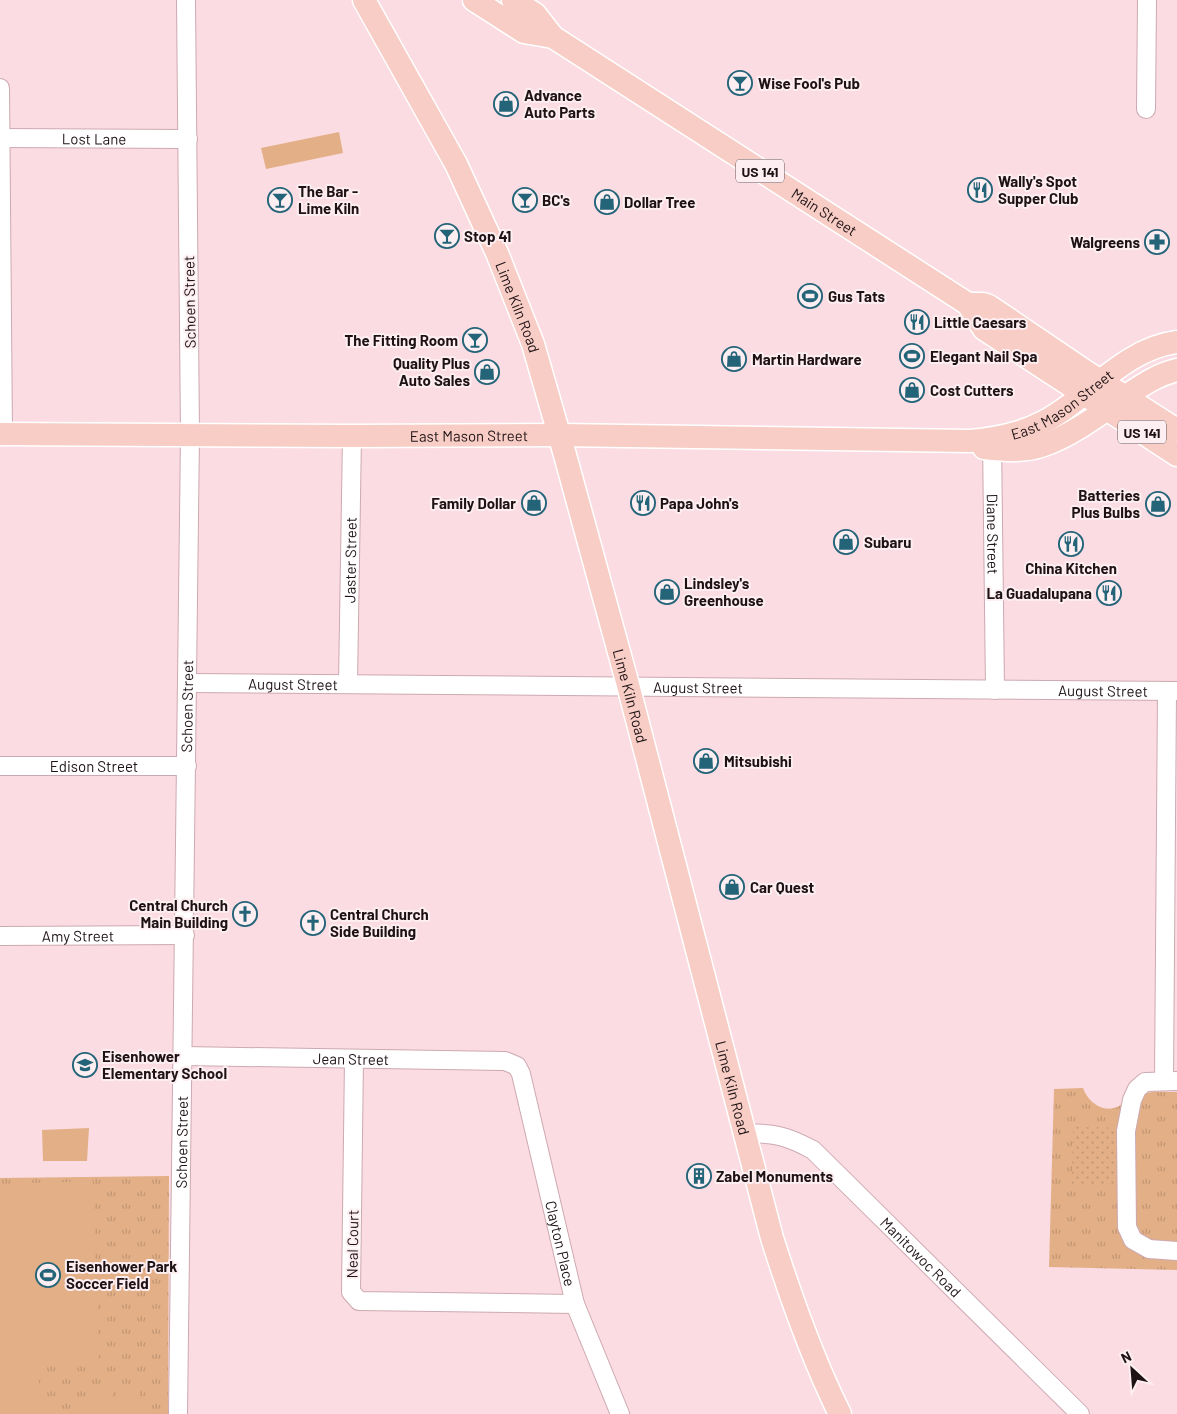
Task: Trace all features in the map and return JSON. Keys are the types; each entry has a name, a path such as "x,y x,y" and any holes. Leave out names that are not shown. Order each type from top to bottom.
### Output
{"main road":[{"name":"Lime Kiln Road","path":"364,0 433,120 477,206 516,298 532,344 628,685 772,1238 808,1343 840,1414"},
{"name":"Main Street","path":"474,0 524,32 553,37"},
{"name":"Main Street","path":"513,0 535,14 553,37 968,304 984,329 1177,455"},
{"name":"Main Street","path":"968,304 989,306 1177,430"},
{"name":"East Mason Street","path":"993,444 1040,424 1060,412 1134,357 1159,346 1177,342"},
{"name":"East Mason Street","path":"1,434 559,435 938,441 993,444 1019,450 1044,445 1071,432 1157,376 1177,370"}],"street":[{"name":"Schoen Street","path":"178,1414 190,435 186,0"},
{"path":"1146,109 1147,0"},
{"path":"0,88 1,434"},
{"name":"Lost Lane","path":"0,138 188,139"},
{"name":"Jaster Street","path":"348,684 352,436"},
{"name":"Diane Street","path":"993,444 995,690"},
{"name":"August Street","path":"188,683 628,685 1172,691"},
{"path":"1172,691 1170,1081 1145,1082 1137,1089 1132,1100 1126,1131 1127,1227 1133,1240 1149,1249 1177,1251"},
{"name":"Edison Street","path":"0,766 187,766"},
{"name":"Amy Street","path":"0,936 185,935"},
{"name":"Jean Street","path":"183,1056 505,1061 517,1066"},
{"name":"Neal Court","path":"354,1059 351,1292 359,1301 575,1304"},
{"name":"Clayton Place","path":"517,1066 521,1074 575,1304 620,1414"},
{"name":"Manitowoc Road","path":"746,1134 778,1135 794,1139 813,1150 1080,1414"}],"green space":[{"path":"339,132 343,153 266,169 261,148"},
{"path":"1083,1088 1092,1102 1106,1109 1117,1107 1145,1093 1177,1092 1177,1270 1049,1267 1054,1089"},
{"path":"1073,1127 1133,1128 1131,1187 1072,1185"},
{"path":"89,1128 87,1161 43,1161 42,1130"},
{"path":"169,1176 168,1414 0,1414 0,1178"},
{"name":"Eisenhower Park Soccer Field","path":"93,1181 99,1365 28,1365 36,1376 41,1388 45,1414 0,1414 0,1184"},
{"path":"92,1388 112,1388 112,1414 92,1414"},
{"path":"120,1389 139,1389 139,1414 120,1414"}],"place":[{"name":"Wise Fool's Pub","path":"740,83"},
{"name":"Advance Auto Parts","path":"506,104"},
{"name":"Wally's Spot Supper Club","path":"980,190"},
{"name":"The Bar - Lime Kiln","path":"280,200"},
{"name":"BC's","path":"525,200"},
{"name":"Dollar Tree","path":"607,202"},
{"name":"Stop 41","path":"447,236"},
{"name":"Walgreens","path":"1157,242"},
{"name":"Gus Tats","path":"810,296"},
{"name":"Little Caesars","path":"917,322"},
{"name":"The Fitting Room","path":"475,340"},
{"name":"Elegant Nail Spa","path":"912,356"},
{"name":"Martin Hardware","path":"734,359"},
{"name":"Quality Plus Auto Sales","path":"487,372"},
{"name":"Cost Cutters","path":"912,390"},
{"name":"Family Dollar","path":"534,503"},
{"name":"Papa John's","path":"643,503"},
{"name":"Batteries Plus Bulbs","path":"1158,504"},
{"name":"Subaru","path":"846,542"},
{"name":"China Kitchen","path":"1071,544"},
{"name":"Lindsley's Greenhouse","path":"667,592"},
{"name":"La Guadalupana","path":"1109,593"},
{"name":"Mitsubishi","path":"706,761"},
{"name":"Car Quest","path":"732,887"},
{"name":"Central Church Main Building","path":"245,914"},
{"name":"Central Church Side Building","path":"313,923"},
{"name":"Eisenhower Elementary School","path":"85,1065"},
{"name":"Zabel Monuments","path":"699,1176"},
{"name":"Eisenhower Park Soccer Field","path":"48,1275"}]}
